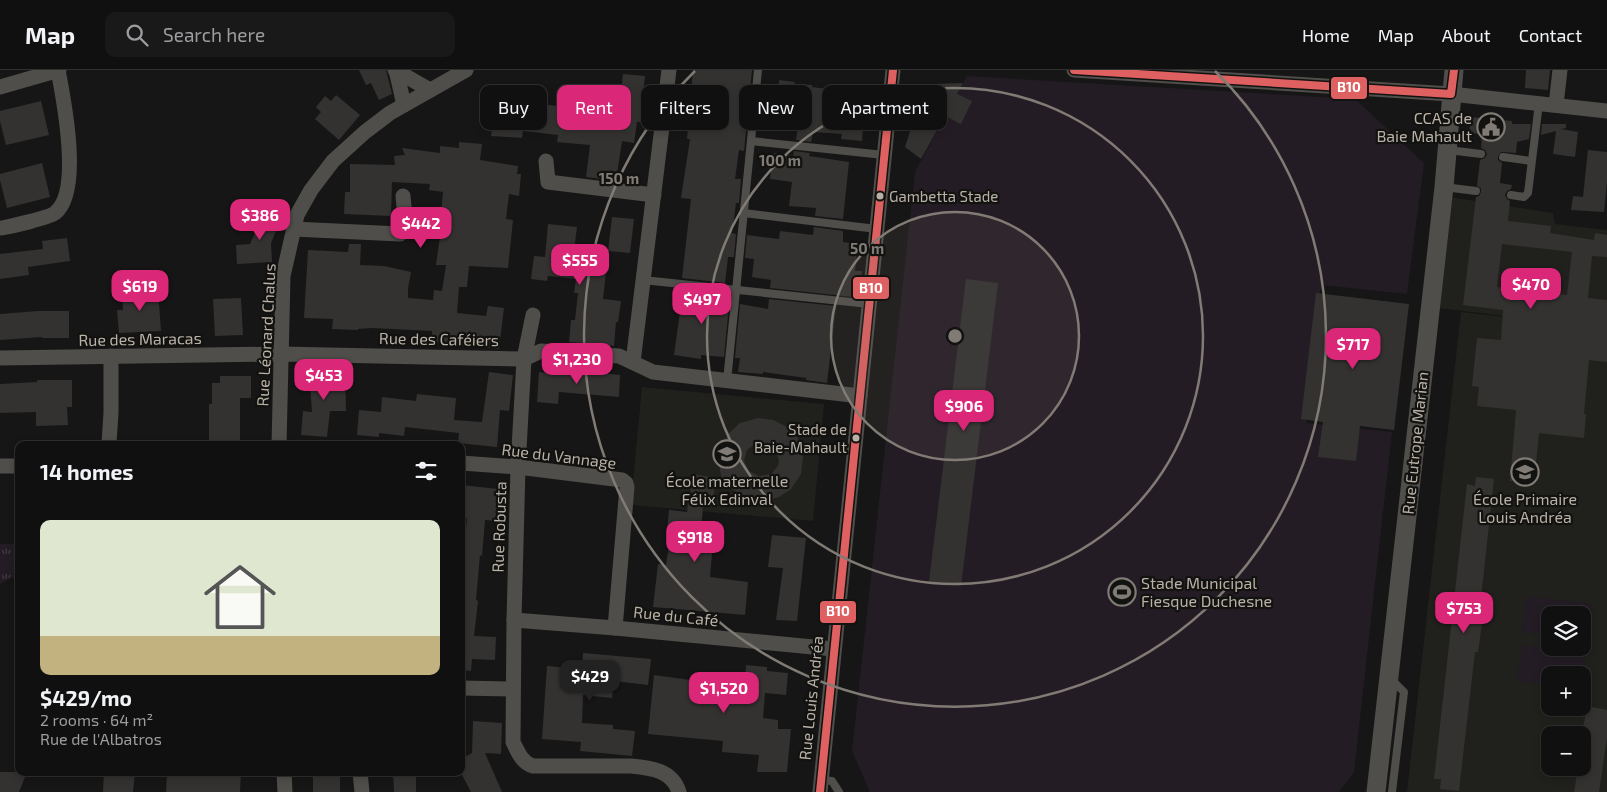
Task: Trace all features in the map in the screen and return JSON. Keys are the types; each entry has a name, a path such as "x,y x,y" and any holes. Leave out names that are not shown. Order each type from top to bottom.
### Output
{"street":[{"path":"0,87 59,70 70,155 64,201 54,214 2,228"},
{"path":"396,70 430,90"},
{"path":"396,70 404,105"},
{"name":"Rue Léonard Chalus","path":"279,441 283,276 292,229 302,206 311,190 333,161 365,132 390,113 466,70"},
{"path":"633,362 669,70"},
{"name":"Rue Louis Andréa","path":"820,786 893,70"},
{"path":"1074,70 1205,74 1451,94 1607,111"},
{"name":"Rue Eutrope Marian","path":"1376,792 1444,187 1454,70"},
{"path":"1556,105 1560,70"},
{"path":"546,161 548,182 654,195"},
{"path":"292,229 400,234 406,227 403,196"},
{"name":"Rue Robusta","path":"533,315 524,359 518,468 513,742 521,757 529,765 631,766 649,768 671,777 680,792"},
{"name":"Rue des Caféiers","path":"281,354 524,359 541,351 619,356 653,372 860,396"},
{"name":"Rue des Maracas","path":"0,358 281,354"},
{"path":"109,441 111,356"},
{"name":"Rue du Vannage","path":"465,463 622,480 626,482 615,628"},
{"path":"0,466 15,466"},
{"name":"Rue du Café","path":"514,620 834,649"},
{"path":"465,688 513,689"},
{"path":"284,776 285,792"},
{"path":"360,776 362,792"}],"lane":[{"path":"727,381 758,70"},
{"path":"1511,195 1524,197 1528,193 1539,103"},
{"path":"751,140 884,154"},
{"path":"1447,150 1481,154"},
{"path":"1503,157 1531,161"},
{"path":"1444,187 1476,191"},
{"path":"744,213 877,229"},
{"path":"643,280 869,304"},
{"path":"1389,677 1404,692 1392,792"},
{"path":"820,786 832,781 839,792"}],"shaded area":[{"path":"1442,196 1553,213 1555,224 1607,230 1607,328 1430,307"},
{"name":"École Primaire Louis Andréa","path":"1461,312 1607,329 1607,792 1407,792"},
{"name":"École maternelle Félix Edinval","path":"642,387 824,404 813,521 631,505"}],"green space":[{"name":"Stade Municipal Fiesque Duchesne","path":"967,76 1355,99 1424,163 1407,294 1321,285 1306,423 1392,432 1354,772 1339,792 870,792 852,751 915,172 938,130 947,130 947,113"},
{"path":"0,544 15,544 15,580 11,577 0,584"},
{"path":"1526,596 1593,604 1591,622 1591,606 1541,606 1541,634 1522,632"},
{"path":"1522,645 1541,647 1541,656 1586,656 1584,666 1541,666 1541,683 1517,681"}],"building":[{"path":"359,70 386,70 392,94 379,100 371,83 366,85"},
{"path":"693,70 752,70 751,85 739,85 739,130 746,130 744,151 739,150 735,179 741,179 739,203 736,203 732,233 736,234 734,257 728,257 725,283 682,278 691,199 681,198 690,139 687,139 688,130 729,130 729,85 692,85"},
{"path":"1526,70 1550,70 1548,90 1525,88"},
{"path":"623,74 645,76 644,85 641,85 640,122 637,122 634,143 622,141 616,181 586,177 590,145 557,142 558,135 523,131 522,138 491,136 492,130 547,130 547,105 557,106 557,130 631,130 631,85 622,85"},
{"path":"779,80 795,82 794,84 812,85 779,85"},
{"path":"963,83 957,94 972,101 961,124 947,117 947,85 933,84"},
{"path":"812,87 822,88 822,130 863,130 862,141 841,139 842,134 813,132 811,142 796,140 797,130 812,130"},
{"path":"336,95 360,115 339,140 315,119 321,112 316,107 325,96 331,101"},
{"path":"41,101 49,135 6,145 0,121 0,111"},
{"path":"1471,117 1512,121 1512,124 1531,124 1529,139 1517,142 1516,153 1501,152 1498,156 1498,160 1502,163 1500,183 1512,185 1505,195 1510,201 1508,221 1551,226 1550,233 1594,240 1595,233 1607,235 1607,257 1592,256 1588,298 1607,300 1607,362 1589,360 1584,414 1586,414 1584,438 1539,433 1534,483 1510,481 1516,410 1477,406 1479,387 1472,386 1477,338 1501,340 1503,310 1463,305 1476,197 1481,192 1481,188 1477,186 1480,160 1485,158 1487,154 1481,148 1482,134 1469,133","holes":["1502,244 1572,252 1567,295 1497,287"]},
{"path":"1542,124 1566,124 1566,128 1561,129 1578,132 1575,157 1553,154 1556,131 1541,135"},
{"path":"910,130 937,130 921,159 905,147"},
{"path":"459,142 482,144 480,160 518,166 517,174 521,174 519,196 509,194 506,219 513,220 508,268 469,266 467,287 459,287 457,313 486,316 488,306 504,308 499,349 431,342 432,331 372,328 358,330 332,329 333,319 304,318 308,250 348,252 349,244 361,244 360,265 384,266 411,272 408,298 433,300 434,290 442,291 446,265 436,265 443,214 441,214 443,192 429,190 430,184 392,182 391,216 344,214 345,192 350,192 350,164 395,165 394,156 405,155 402,148 440,153 440,146 459,148"},
{"path":"1588,150 1607,152 1604,212 1571,210 1573,196 1583,197"},
{"path":"794,151 810,153 809,156 849,162 843,219 815,216 816,208 789,206 792,182 770,179 773,153 793,156"},
{"path":"42,163 50,197 7,208 0,174"},
{"path":"266,209 282,216 271,243 272,262 237,264 236,245 250,244"},
{"path":"612,217 634,219 630,253 608,251"},
{"path":"548,224 577,227 574,251 608,254 603,299 621,301 618,322 616,322 614,346 569,342 571,320 575,320 578,293 574,293 576,279 548,276 547,281 531,279 534,256 545,257"},
{"path":"814,227 843,231 843,242 858,244 855,271 862,271 860,288 854,287 853,297 770,288 771,280 752,277 754,259 745,258 747,235 779,239 780,231 813,235"},
{"path":"67,238 70,261 28,267 29,275 0,279 0,254 43,249 42,241"},
{"path":"966,279 998,283 961,586 929,582"},
{"path":"158,290 161,331 119,333 117,310 123,310 122,292"},
{"path":"681,290 730,295 724,357 701,355 701,359 674,355"},
{"path":"1316,293 1409,304 1394,430 1360,426 1356,461 1318,457 1323,422 1301,419"},
{"path":"241,298 243,335 215,336 213,299"},
{"path":"769,299 836,306 827,383 763,372 763,374 738,372 740,358 735,358 740,304 768,309"},
{"path":"69,311 69,338 42,337 0,340 0,314"},
{"path":"345,370 346,411 330,411 327,437 301,435 303,411 312,412 309,372"},
{"path":"567,370 620,375 619,397 559,392 558,404 537,402 539,372 567,375"},
{"path":"489,372 513,375 509,411 500,410 497,447 465,444 465,441 458,441 459,433 405,427 404,436 379,433 379,437 357,435 359,410 381,412 382,397 416,401 417,394 456,398 454,420 482,422"},
{"path":"220,376 251,376 251,398 240,398 240,441 209,441 209,404 212,404 212,383 220,383"},
{"path":"37,380 72,380 72,407 67,407 68,425 36,426 36,412 0,413 0,384 37,382"},
{"path":"758,418 773,420 789,428 799,440 803,457 801,474 791,489 779,497 765,501 745,498 722,482 719,463 721,447 729,433 740,423","holes":["762,442 776,450 779,461 778,466 771,474 759,476 749,471 744,461 747,450 756,443"]},
{"path":"693,474 716,478 713,499 704,498 700,539 713,542 710,577 748,582 745,615 653,607 658,564 666,565 671,532 667,532 669,510 687,512"},
{"path":"1476,477 1494,479 1479,616 1483,617 1478,652 1475,652 1459,791 1440,789 1441,779 1434,779 1467,484 1475,486"},
{"path":"465,485 498,489 496,521 485,520 482,556 480,555 474,636 496,637 495,660 472,659 471,671 465,670 465,539 467,518 465,518"},
{"path":"772,535 806,538 797,621 776,620 783,568 768,567"},
{"path":"583,653 651,659 648,685 614,681 612,698 583,695 582,723 613,725 613,729 635,731 632,756 580,751 581,742 542,739 547,666 582,669"},
{"path":"746,665 767,667 767,671 788,673 786,695 765,693 763,718 778,720 778,729 791,729 787,772 757,772 759,755 722,752 723,741 648,734 654,675 690,680 692,680 693,676 745,682"},
{"path":"1591,707 1607,710 1607,738 1599,792 1574,792 1577,776 1591,776 1591,726 1584,726 1585,716 1591,716"},
{"path":"473,721 502,723 501,754 485,753 502,792 471,792 463,776 465,776 465,757 472,753"},
{"path":"0,772 15,772 15,776 25,776 19,792 0,792"},
{"path":"104,776 135,776 133,792 103,792"},
{"path":"167,776 241,776 240,792 166,792"},
{"path":"313,776 340,776 340,792 313,792"},
{"path":"393,776 416,776 416,792 394,792"}],"transit line":[{"name":"B10","path":"820,792 893,70"},
{"name":"B10","path":"1074,70 1451,94 1454,70"}],"place":[{"name":"CCAS de Baie Mahault","path":"1491,127"},
{"name":"Gambetta Stade","path":"880,196"},
{"name":"Stade de Baie-Mahault","path":"856,438"},
{"name":"École maternelle Félix Edinval","path":"727,454"},
{"name":"École Primaire Louis Andréa","path":"1525,472"},
{"name":"Stade Municipal Fiesque Duchesne","path":"1122,592"}]}
